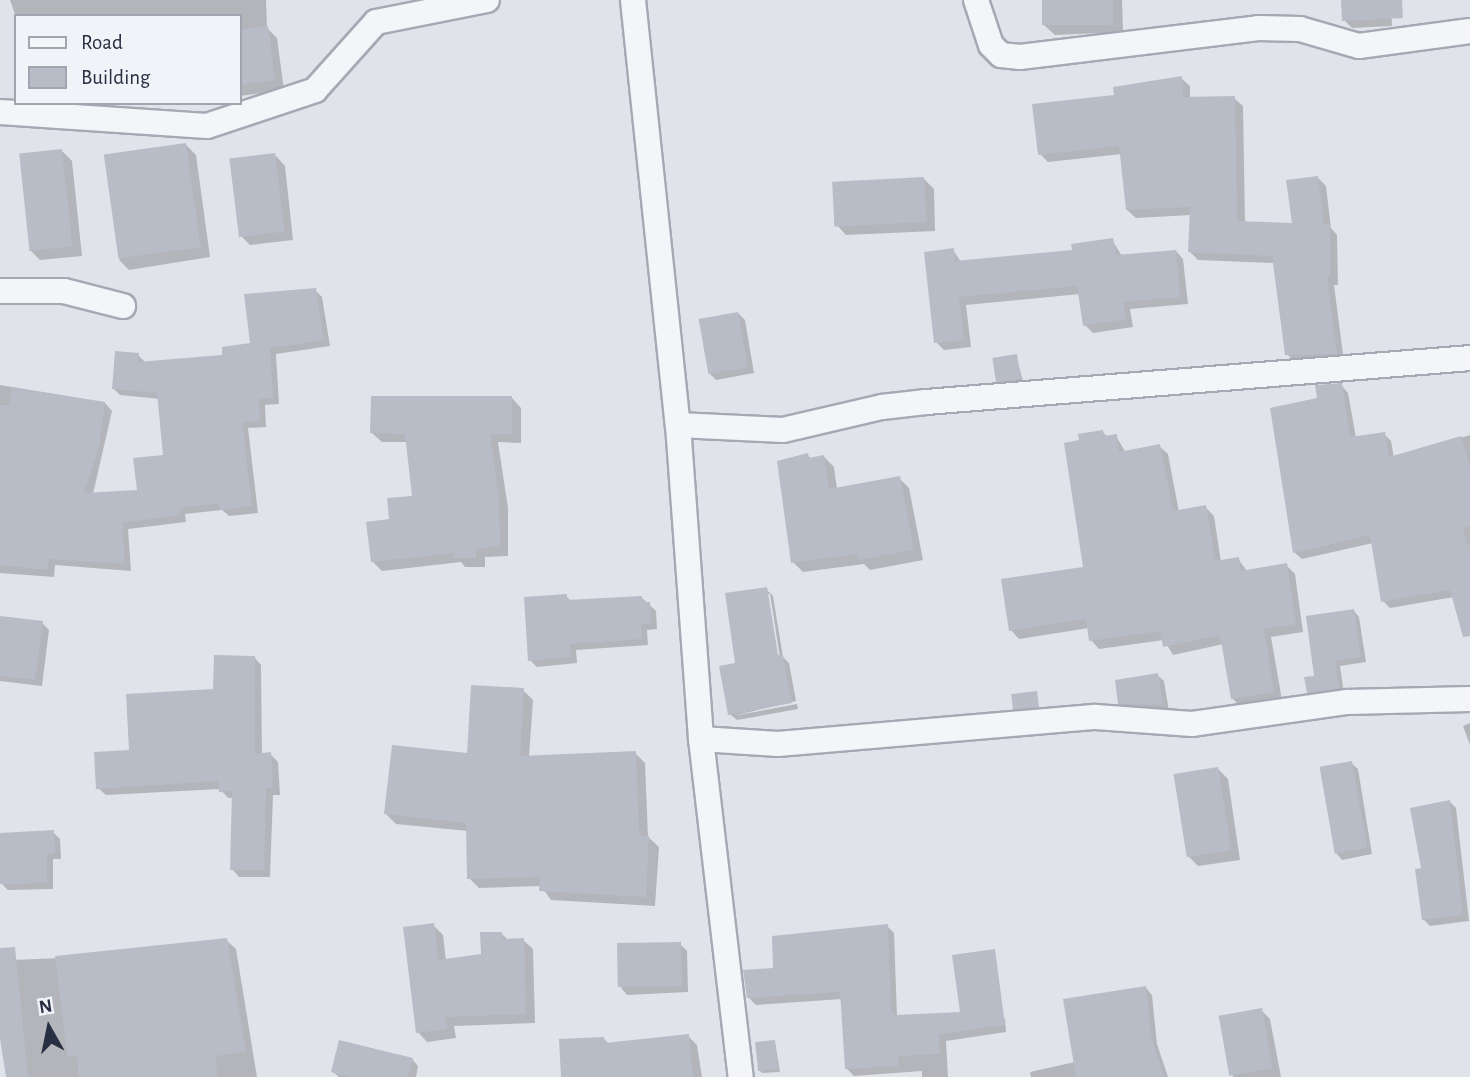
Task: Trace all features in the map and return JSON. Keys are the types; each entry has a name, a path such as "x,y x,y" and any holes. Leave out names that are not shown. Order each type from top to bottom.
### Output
{"street":[{"path":"0,112 207,126 316,90 376,22 487,0"},
{"path":"633,0 678,425 701,739 741,1077"},
{"path":"976,0 991,45 1001,55 1020,57 1258,28 1300,29 1359,46 1470,31"},
{"path":"0,291 64,291 123,306"},
{"path":"678,425 783,430 882,407 926,402 1470,358"},
{"path":"701,739 778,744 1096,717 1192,724 1347,702 1470,699"}],"building":[{"path":"1042,0 1113,0 1113,25 1042,25"},
{"path":"1341,0 1402,0 1403,18 1342,21"},
{"path":"268,26 275,80 242,85 242,30"},
{"path":"1182,76 1183,97 1235,96 1237,221 1292,223 1286,180 1318,176 1324,224 1330,224 1330,277 1327,277 1337,354 1285,355 1272,256 1188,252 1190,207 1126,210 1119,146 1038,155 1032,104 1114,95 1113,87"},
{"path":"186,143 201,247 118,259 104,155"},
{"path":"62,149 72,246 29,251 19,153"},
{"path":"275,153 285,231 239,237 229,159"},
{"path":"924,177 926,222 834,227 832,182"},
{"path":"1113,238 1116,255 1176,250 1180,297 1123,302 1126,319 1083,326 1077,286 959,297 964,340 934,343 924,252 954,248 955,261 1072,250 1071,244"},
{"path":"316,288 324,340 270,348 273,398 259,399 260,421 242,422 252,506 220,510 219,503 179,508 180,515 122,523 125,564 49,559 47,570 0,565 0,405 9,405 12,387 105,402 99,447 84,493 137,490 133,458 163,455 157,393 112,389 115,351 139,353 138,362 222,355 222,347 250,343 244,294"},
{"path":"738,312 748,367 708,374 699,319"},
{"path":"1017,354 1021,379 996,383 992,358"},
{"path":"1342,383 1350,437 1385,432 1389,457 1461,436 1470,467 1470,526 1463,528 1470,552 1470,636 1463,637 1450,590 1381,602 1370,535 1293,553 1270,408 1317,398 1315,385"},
{"path":"371,396 512,396 512,434 490,434 499,497 500,547 476,548 476,558 454,558 454,553 371,562 366,522 389,519 387,498 412,496 405,434 370,433"},
{"path":"1103,430 1104,436 1117,434 1119,452 1160,444 1173,511 1206,505 1215,561 1239,557 1241,571 1287,563 1296,624 1264,629 1274,692 1231,699 1220,635 1163,647 1160,631 1089,641 1086,619 1009,631 1001,579 1083,567 1064,443 1079,440 1078,434"},
{"path":"808,453 809,458 824,455 829,489 900,476 914,550 858,560 856,554 791,563 777,461"},
{"path":"767,587 778,655 783,655 792,703 728,715 719,666 735,663 725,593"},
{"path":"567,594 567,600 642,596 642,602 650,602 651,623 641,624 642,639 570,644 571,657 528,661 524,597"},
{"path":"1354,609 1361,657 1335,661 1339,688 1307,693 1304,677 1314,676 1306,616"},
{"path":"0,616 43,621 35,680 0,676"},
{"path":"214,655 255,656 255,754 271,752 273,788 266,788 264,870 230,870 232,791 219,792 218,781 96,789 94,752 129,750 126,694 213,689"},
{"path":"1158,673 1163,705 1118,704 1115,680"},
{"path":"471,685 524,688 520,756 636,751 639,835 649,836 646,897 539,891 540,877 467,879 466,823 384,814 392,745 467,753"},
{"path":"1037,691 1039,707 1013,710 1011,694"},
{"path":"1352,761 1367,848 1335,853 1320,767"},
{"path":"1218,767 1231,850 1187,857 1174,774"},
{"path":"1450,800 1463,915 1422,920 1415,869 1421,868 1410,808"},
{"path":"54,830 55,853 47,853 47,883 0,884 0,833"},
{"path":"434,923 438,960 481,954 480,932 502,932 503,939 524,938 526,1014 445,1017 447,1029 416,1033 403,927"},
{"path":"888,924 891,1010 895,1015 960,1012 952,955 995,949 1005,1025 939,1034 940,1054 898,1056 898,1066 845,1069 840,992 747,998 743,970 773,968 772,936"},
{"path":"227,938 246,1052 216,1056 217,1077 79,1077 77,1056 67,1057 55,956"},
{"path":"681,942 682,986 618,987 617,943"},
{"path":"15,947 28,1077 6,1077 0,1038 0,948"},
{"path":"1146,986 1151,1036 1164,1077 1076,1077 1063,999"},
{"path":"1262,1008 1273,1068 1229,1076 1219,1016"},
{"path":"689,1034 693,1077 561,1077 559,1039 604,1037 605,1043"},
{"path":"339,1040 413,1058 408,1077 352,1077 331,1072"},
{"path":"775,1040 778,1069 758,1071 755,1042"}]}
